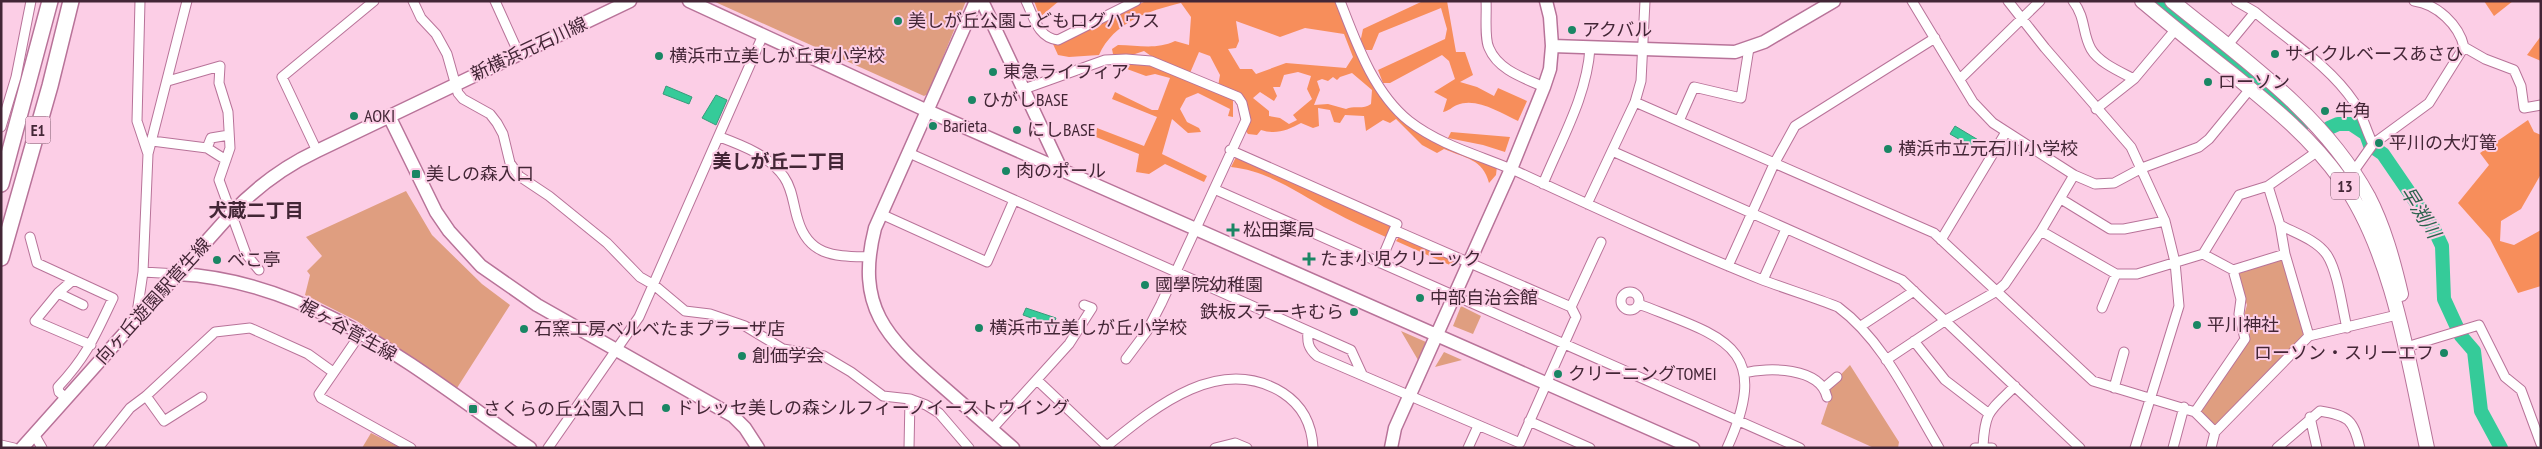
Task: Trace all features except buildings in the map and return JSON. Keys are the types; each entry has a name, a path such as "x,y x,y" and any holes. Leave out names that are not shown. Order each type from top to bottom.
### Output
{"highway":[{"name":"E1","path":"1,184 50,1"},
{"name":"E1","path":"1,258 50,86 71,1"}],"main road":[{"name":"13","path":"2142,1 2286,119 2318,151 2348,177 2378,250 2397,315 2427,448"},
{"name":"13","path":"2172,1 2308,116 2380,222 2389,248 2436,448"}],"street":[{"path":"1,127 16,77 31,1"},
{"path":"140,1 137,121 148,154"},
{"path":"136,320 143,272 148,154 168,81 186,1"},
{"path":"317,150 282,76 374,1"},
{"path":"413,1 421,18 436,34 447,54 455,84 463,99 490,114 497,123 503,134 510,163 519,176 549,196 607,243 640,277 654,285 686,311 710,314 745,326 783,349 824,356 851,372 884,396 910,399 939,413 969,448"},
{"path":"494,1 519,54"},
{"name":"新横浜元石川線","path":"428,97 630,1"},
{"path":"689,1 927,110 1060,167 1693,448"},
{"path":"976,1 875,228 868,257 870,284 874,304 894,342 1013,448"},
{"path":"982,1 1060,167"},
{"path":"1026,1 1043,35 1048,39 1058,40 1136,1"},
{"path":"1340,1 1361,53 1374,77 1390,102 1408,121 1434,137 1511,169 1728,266 1838,307 1861,326 1886,360 1939,448"},
{"path":"1486,1 1488,46 1495,57 1502,66 1544,88"},
{"path":"1390,448 1410,395 1453,295 1511,169 1544,88 1550,69 1552,46 1551,24 1546,1"},
{"path":"1587,204 1635,102 1642,81 1646,1"},
{"path":"1552,46 1721,53 1749,48 1779,35 1834,1"},
{"path":"1912,1 1974,102 1992,123 2074,175 2094,184 2114,183 2142,168 2199,147 2209,139 2250,89"},
{"path":"2008,1 2096,108 2131,146 2165,220 2176,262 2179,306 2135,448"},
{"path":"1960,79 2040,1"},
{"path":"2073,1 2083,16 2091,50 2098,57 2134,80"},
{"path":"2236,1 2255,12 2300,46 2344,88 2356,105 2371,148"},
{"path":"2348,177 2371,148 2429,103 2464,47 2462,37 2447,18 2430,6 2414,1"},
{"path":"2227,46 2255,12"},
{"path":"2096,108 2134,80 2176,29"},
{"path":"548,448 639,317 764,35"},
{"path":"1728,266 1774,164 1788,136 1799,122 1935,38"},
{"path":"2464,47 2485,59 2514,70 2519,78 2524,108 2541,105"},
{"path":"1543,184 1584,88 1589,70 1590,48"},
{"path":"1679,121 1694,87 1741,98 1749,48"},
{"path":"1024,89 1106,60 1126,59 1151,61 1238,97 1242,103 1246,120 1230,150 1196,229 1148,330 1126,359"},
{"path":"168,81 220,66 220,83 228,112 230,148 219,180 246,254 258,270"},
{"name":"向ヶ丘遊園駅菅生線","path":"22,448 248,196 271,177 317,150 428,97"},
{"path":"1635,102 1934,233 2093,381 2151,400 2184,407 2195,412 2215,432"},
{"path":"389,116 433,206 449,231 481,266 530,300 733,416 746,428 758,448"},
{"path":"1941,240 2006,132"},
{"path":"206,148 211,138 230,135"},
{"path":"720,137 755,151 770,161 784,177 794,198 797,219 804,236 817,248 834,256 868,257"},
{"path":"152,141 206,148 226,160"},
{"path":"1230,150 1397,224 1380,263"},
{"path":"2041,231 2116,274 2137,274 2203,254 2240,195 2268,186 2318,151"},
{"path":"1612,152 1750,215 1902,280 2080,448"},
{"path":"908,153 1351,350 1362,374"},
{"path":"1886,360 1946,320 1997,291 2005,284 2041,231 2074,175"},
{"path":"2268,186 2280,225 2285,254 2309,336"},
{"path":"1214,189 1453,295"},
{"path":"2061,199 2110,229 2124,229 2165,220"},
{"path":"881,214 987,262 1014,200"},
{"path":"2280,225 2315,243 2327,255 2333,270 2347,328"},
{"path":"1762,280 1786,229"},
{"path":"1308,331 1307,341 1311,350 1317,356 1520,443 1576,317 1571,307 1394,230"},
{"path":"30,237 37,263 113,298 81,362 58,387 59,392 66,398"},
{"path":"1571,307 1600,242"},
{"path":"2203,254 2233,270 2285,254"},
{"path":"2195,412 2245,339 2239,314 2241,299 2233,270"},
{"name":"梶ヶ谷菅生線","path":"143,272 209,277 282,294 317,308 361,333 530,448"},
{"path":"2102,308 2116,274"},
{"path":"73,280 58,293 35,321 91,345"},
{"path":"1861,326 1914,290"},
{"path":"58,293 83,305"},
{"path":"1467,301 1800,448"},
{"path":"1639,304 1707,331 1730,346 1744,373 1745,392 1738,422 1727,448"},
{"path":"992,430 1069,344 1092,308 1084,305"},
{"path":"2211,448 2215,432 2309,336 2397,315"},
{"path":"2412,345 2479,325 2504,377 2521,390 2541,444"},
{"path":"98,448 130,408 146,396 202,342 215,332 234,328 250,328 308,354 333,372"},
{"path":"361,333 319,394 321,398 411,448"},
{"path":"1914,341 1945,380 1988,413"},
{"path":"2114,388 2124,352"},
{"path":"1744,373 1759,369 1783,370 1805,375 1818,380 1826,392 1837,377"},
{"path":"1037,380 1108,447 1154,407 1202,384 1236,378 1274,387 1301,409 1310,425 1313,448"},
{"path":"1983,447 1984,421 1988,413 2015,386"},
{"path":"146,396 164,421 202,398"},
{"path":"910,399 910,448"},
{"path":"2173,448 2184,407"},
{"path":"2277,448 2320,411 2343,415 2352,422 2360,448"},
{"path":"2530,414 2541,416"},
{"path":"2310,418 2317,448"},
{"path":"1530,421 1590,448"},
{"path":"1468,448 1478,426"},
{"path":"34,434 42,448"},
{"path":"1215,448 1235,443 1247,448"},
{"path":"1,445 14,448"}],"shaded area":[{"path":"713,1 966,1 928,94 924,96"},
{"path":"1034,1 1059,1 1040,17"},
{"path":"1146,1 1336,1 1366,69 1423,132 1497,166 1496,175 1489,183 1478,164 1466,157 1444,149 1437,153 1422,145 1396,119 1390,123 1383,120 1366,131 1364,116 1345,115 1340,123 1334,122 1330,110 1318,108 1319,126 1313,128 1301,123 1282,131 1261,130 1257,135 1248,134 1245,130 1248,106 1241,94 1233,100 1233,117 1228,116 1230,109 1198,93 1186,98 1180,109 1187,122 1199,128 1201,132 1188,133 1172,119 1162,154 1207,176 1204,182 1165,164 1149,174 1136,172 1139,154 1096,137 1097,128 1144,146 1157,117 1112,99 1115,92 1152,110 1158,110 1170,78 1155,74 1146,76 1127,69 1132,62 1150,65 1158,61 1144,51 1129,56 1113,54 1112,49 1118,45 1154,46 1175,41 1189,45 1191,17 1181,3 1145,14 1123,26 1114,34 1105,44 1099,55 1069,57 1058,55 1053,44","holes":["1236,21 1280,37 1305,28 1344,34 1353,57 1346,68 1286,63 1256,74 1252,69 1240,69 1228,49 1236,48 1239,41","1199,52 1210,56 1220,75 1217,92 1187,80","1298,72 1311,76 1307,89 1312,99 1293,115 1297,120 1289,124 1280,118 1269,116 1269,111 1253,98 1260,92 1274,101 1277,96 1273,87 1280,87 1284,75","1352,73 1372,90 1371,104 1365,107 1346,109 1328,104 1314,105 1320,90 1317,81 1322,79 1328,81 1333,77 1337,80"]},
{"path":"1423,1 1447,1 1456,52 1465,52 1473,75 1460,82 1477,87 1494,96 1498,88 1527,101 1518,121 1488,107 1472,103 1457,105 1443,112 1447,99 1434,92 1455,79 1449,61 1442,55 1390,83 1383,83 1378,70 1445,39 1447,29 1441,8 1379,33 1372,50 1366,50 1360,43 1363,29"},
{"path":"2484,1 2513,1 2494,16"},
{"path":"2541,36 2541,61 2527,55"},
{"path":"666,86 692,97 689,104 663,94"},
{"path":"716,95 727,100 716,125 702,118"},
{"path":"2528,120 2534,132 2541,135 2541,174 2521,209 2501,221 2500,241 2514,245 2541,230 2541,286 2518,293 2490,239 2458,203 2489,165 2480,153"},
{"path":"1955,126 1980,141 1976,149 1950,134"},
{"path":"1451,132 1510,137 1505,152 1483,145 1448,138"},
{"path":"1237,155 1394,225 1388,238 1339,215 1271,178 1245,169 1231,167"},
{"path":"406,191 432,235 482,284 510,305 457,388 357,321 305,295 310,275 307,271 322,256 306,237"},
{"path":"1400,236 1454,261 1452,266 1396,241"},
{"path":"2284,257 2306,336 2215,428 2199,412 2248,341 2243,319 2247,305 2236,273"},
{"path":"1461,306 1481,316 1473,334 1453,326"},
{"path":"1026,308 1056,318 1053,326 1023,315"},
{"path":"1401,331 1426,342 1418,360"},
{"path":"1444,352 1462,360 1435,367"},
{"path":"1850,365 1899,442 1898,448 1874,448 1821,424 1830,397 1828,388"},
{"path":"371,433 401,448 362,448"}],"waterway":[{"name":"早渕川","path":"2157,1 2304,123"},
{"name":"早渕川","path":"2329,128 2338,124 2351,124 2366,134 2370,145 2383,154 2433,227 2442,246 2444,299 2461,336 2474,351 2481,411 2501,448"}],"place":[{"name":"美しが丘公園こどもログハウス","path":"898,21"},
{"name":"アクバル","path":"1572,30"},
{"name":"サイクルベースあさひ","path":"2275,54"},
{"name":"横浜市立美しが丘東小学校","path":"659,56"},
{"name":"東急ライフィア","path":"993,72"},
{"name":"ローソン","path":"2208,82"},
{"name":"ひがしBASE","path":"972,100"},
{"name":"牛角","path":"2325,111"},
{"name":"AOKI","path":"354,116"},
{"name":"Barieta","path":"933,126"},
{"name":"にしBASE","path":"1017,130"},
{"name":"平川の大灯篭","path":"2379,143"},
{"name":"横浜市立元石川小学校","path":"1888,149"},
{"name":"肉のポール","path":"1006,171"},
{"name":"美しの森入口","path":"416,174"},
{"name":"松田薬局","path":"1233,230"},
{"name":"たま小児クリニック","path":"1309,259"},
{"name":"べこ亭","path":"217,260"},
{"name":"國學院幼稚園","path":"1145,285"},
{"name":"中部自治会館","path":"1420,298"},
{"name":"鉄板ステーキむら","path":"1354,312"},
{"name":"平川神社","path":"2197,325"},
{"name":"横浜市立美しが丘小学校","path":"979,328"},
{"name":"石窯工房ベルベたまプラーザ店","path":"524,329"},
{"name":"ローソン・スリーエフ","path":"2444,353"},
{"name":"創価学会","path":"742,356"},
{"name":"クリーニングTOMEI","path":"1558,374"},
{"name":"ドレッセ美しの森シルフィーノイーストウイング","path":"666,408"},
{"name":"さくらの丘公園入口","path":"473,409"}],"district":[{"name":"美しが丘二丁目","path":"779,161"},
{"name":"犬蔵二丁目","path":"256,210"}]}
